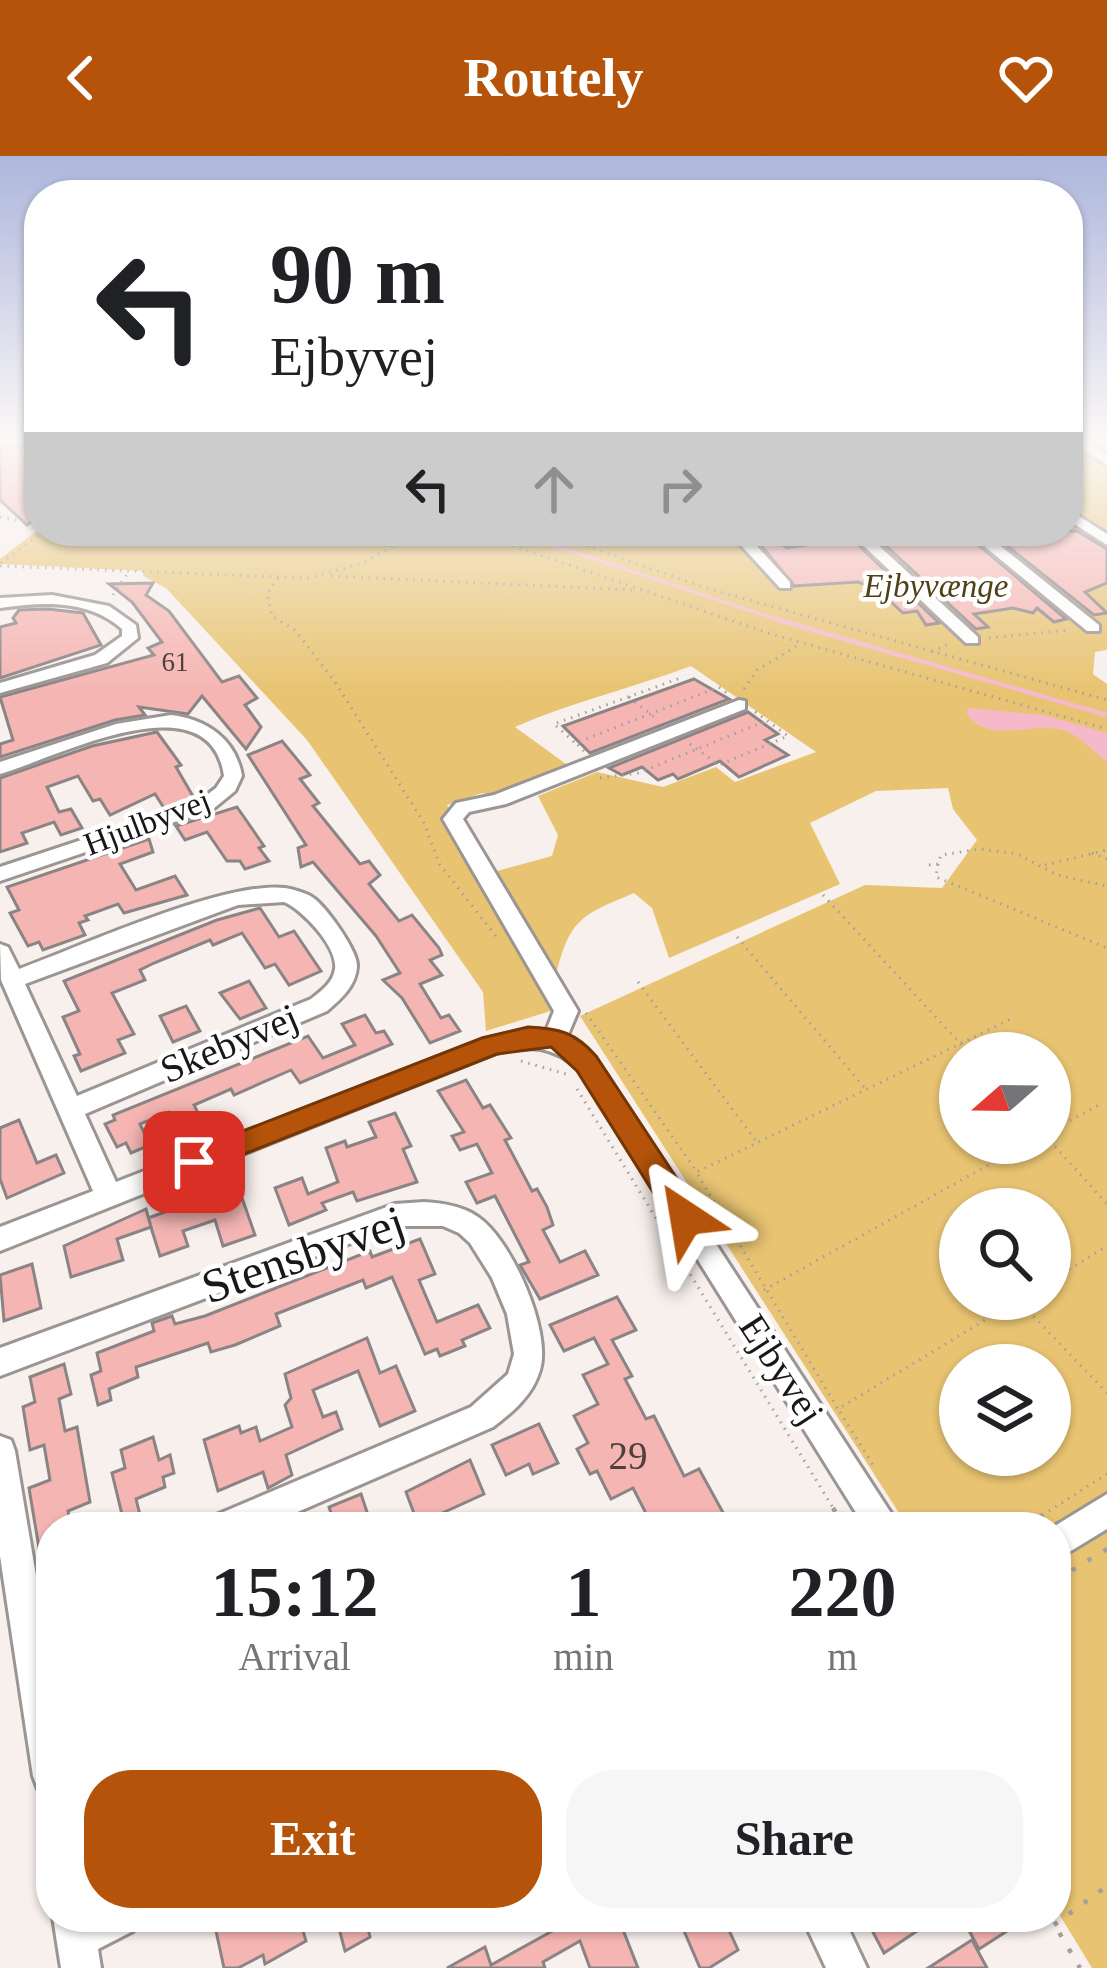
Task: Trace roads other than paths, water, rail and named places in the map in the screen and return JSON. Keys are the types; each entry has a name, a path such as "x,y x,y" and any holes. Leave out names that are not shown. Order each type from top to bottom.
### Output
{"street":[{"path":"749,546 785,585"},
{"path":"871,546 972,640"},
{"path":"992,546 1093,628"},
{"path":"0,602 104,608 130,628 130,638 118,650 0,688"},
{"path":"0,1239 492,1045 528,1037 555,1038 566,1011 452,819 463,807 500,800 739,704"},
{"name":"Hjulbyvej","path":"0,768 146,723 177,721 206,731 232,764 234,774 222,794 206,805 0,874"},
{"name":"Skebyvej","path":"12,980 236,898 269,893 304,902 345,957 344,979 319,1005 69,1110"},
{"path":"0,952 109,1196"},
{"name":"Ejbyvej","path":"555,1038 571,1046 587,1064 874,1512"},
{"name":"Stensbyvej","path":"0,1362 395,1215 423,1212 469,1226 488,1243 526,1324 530,1348 526,1370 509,1396 482,1417 260,1512"},
{"path":"0,1451 36,1599"},
{"path":"1071,1534 1107,1510"},
{"path":"829,1932 847,1968"}],"waterway":[{"path":"554,546 788,623"},
{"path":"779,620 1107,715"}],"park label":[{"name":"Ejbyvænge","path":"936,586"}]}
